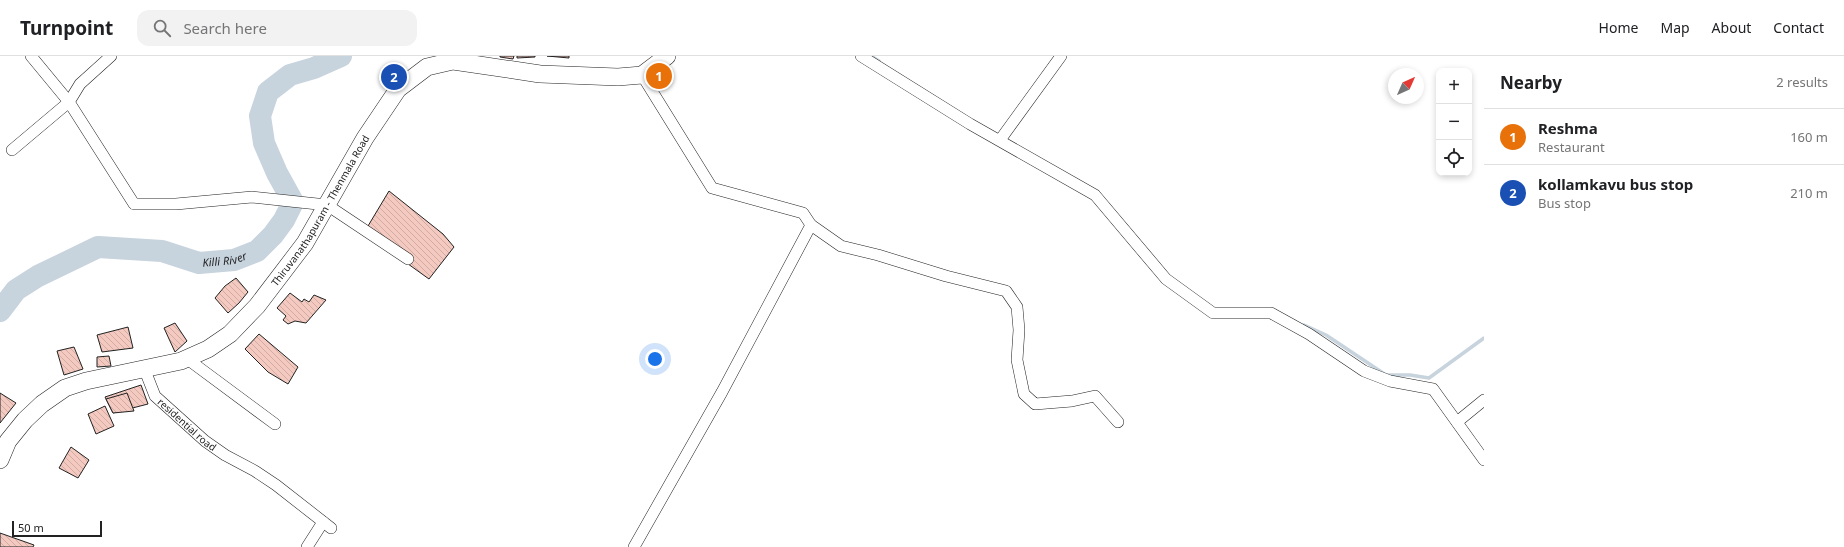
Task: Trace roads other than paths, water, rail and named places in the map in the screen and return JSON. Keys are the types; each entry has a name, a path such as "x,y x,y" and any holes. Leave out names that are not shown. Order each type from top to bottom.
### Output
{"main road":[{"path":"642,75 667,56"},
{"name":"Thiruvanathapuram - Thenmala Road","path":"0,460 8,441 25,420 42,404 65,388 86,381 186,358 208,349 230,334 257,306 305,243 365,138 398,90 427,67 441,59 540,74 618,77 642,75"}],"street":[{"path":"31,56 69,102 134,204 176,204 252,197 326,205 408,259"},
{"path":"12,150 69,102 80,84 111,56"},
{"path":"861,56 1000,140 1095,195 1166,279 1213,313 1272,313 1309,334 1364,371 1390,381 1433,389 1484,460"},
{"path":"1000,140 1062,56"},
{"path":"642,75 712,188 803,213 811,226 840,246 878,255 946,276 1006,291 1017,307 1020,330 1017,360 1024,394 1035,404 1072,401 1095,396 1118,422"},
{"path":"634,547 722,392 811,226"},
{"path":"186,358 275,424"},
{"name":"residential road","path":"144,368 155,396 205,441 225,455 255,471 276,485 327,525 307,547"},
{"path":"1457,422 1484,400"}],"waterway":[{"name":"Killi River","path":"0,311 16,290 38,276 98,247 162,251 199,263 234,260 257,251 273,235 284,220 293,202 277,173 264,143 260,116 268,92 290,75 314,68 341,56"},
{"path":"871,56 879,61"},
{"path":"1304,325 1326,335 1386,375 1410,375 1429,378 1484,338"}],"place":[{"name":"Reshma","path":"659,76"},
{"name":"kollamkavu bus stop","path":"394,77"}]}
